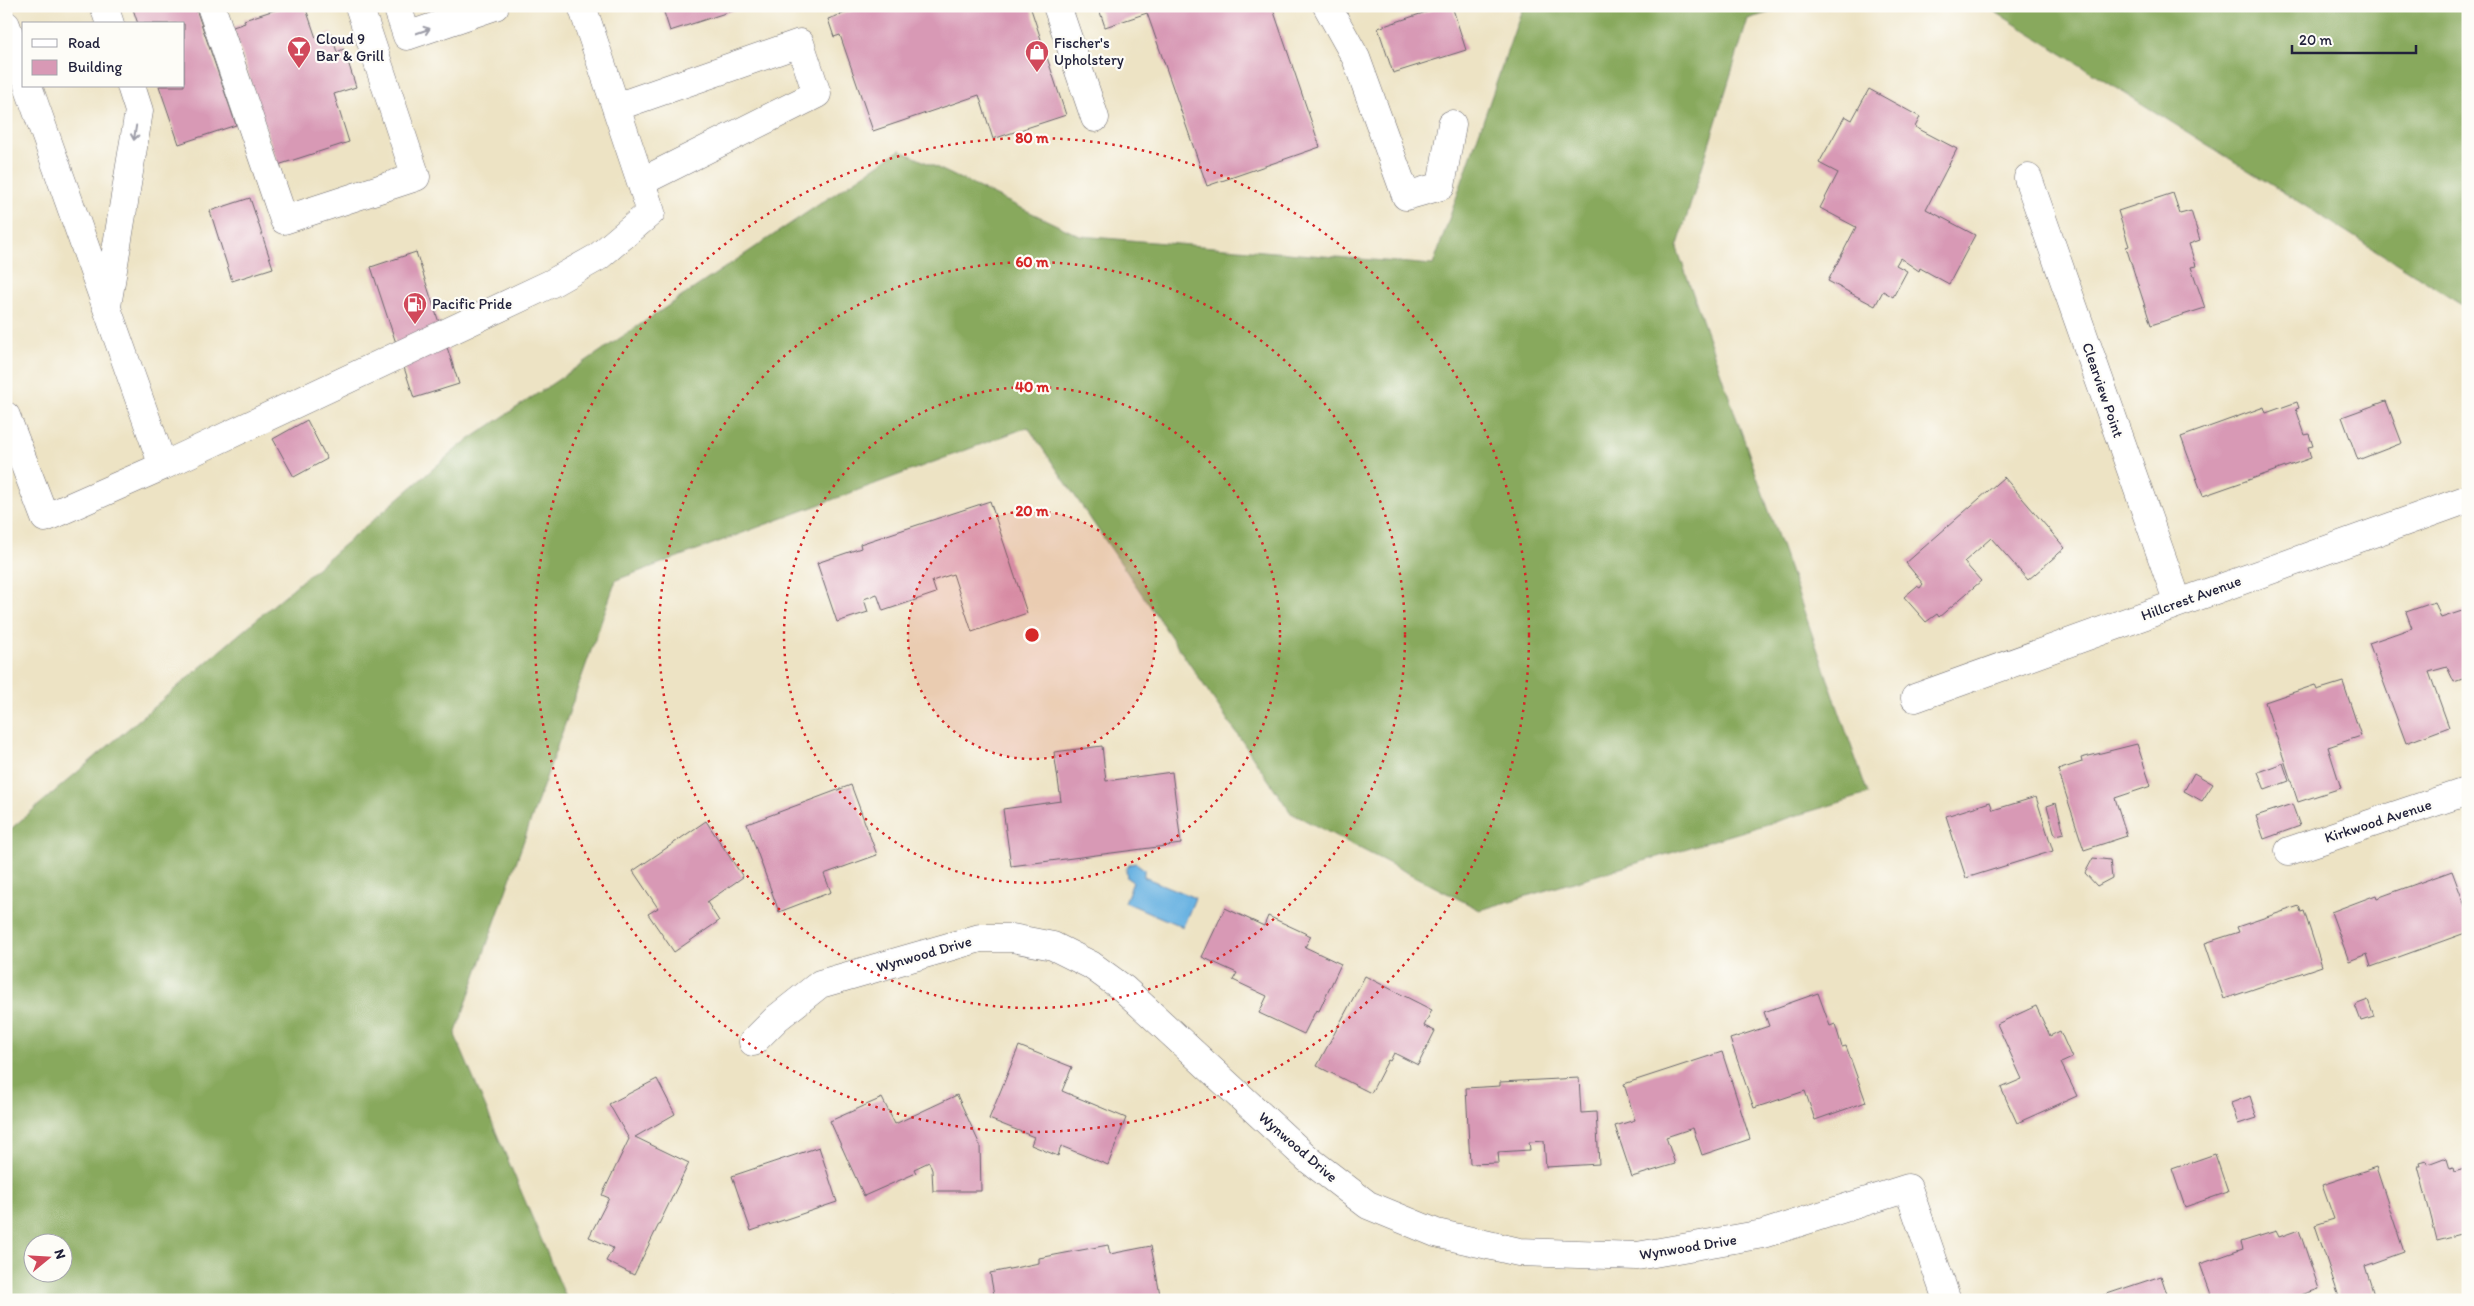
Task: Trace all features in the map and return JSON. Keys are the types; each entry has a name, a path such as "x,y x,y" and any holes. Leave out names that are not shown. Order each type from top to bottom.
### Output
{"street":[{"path":"104,6 109,22"},
{"path":"211,6 284,220 416,177 358,6"},
{"path":"397,6 407,36 495,6"},
{"path":"6,416 45,518 163,466 552,283 598,257 651,212 582,6"},
{"path":"1057,6 1095,118"},
{"path":"1327,6 1356,58 1406,196 1441,186 1452,124"},
{"path":"6,26 22,70"},
{"path":"616,107 800,42 817,94 641,182"},
{"path":"29,88 163,466"},
{"path":"106,308 139,112 131,88"},
{"name":"Clearview Point","path":"2028,178 2178,603"},
{"name":"Hillcrest Avenue","path":"1914,698 2468,499"},
{"name":"Kirkwood Avenue","path":"2289,851 2468,792"},
{"name":"Wynwood Drive","path":"754,1042 777,1018 820,984 980,938 1012,938 1053,946 1091,965 1124,989 1308,1159 1368,1204 1436,1233 1519,1252 1637,1256 1763,1234 1908,1188 1947,1300"}],"green space":[{"path":"1523,6 1790,6 1748,19 1677,248 1868,794 1480,910 1291,813 1028,427 616,580 455,1035 567,1300 6,1300 6,833 461,445 900,150 1080,236 1433,265"},
{"path":"1986,6 2468,6 2468,308"}],"water":[{"path":"1136,863 1144,869 1144,877 1195,898 1183,927 1125,902 1133,882 1127,878 1126,869 1130,864"}],"building":[{"path":"132,6 195,6 236,125 179,144 160,88 185,88 185,22 137,22"},
{"name":"Cloud 9 Bar & Grill","path":"287,6 305,6 316,38 331,33 337,52 344,49 356,87 334,94 349,142 278,165 233,27 245,23 244,20"},
{"path":"662,6 744,6 744,7 670,31"},
{"path":"865,6 1030,6 1066,115 993,139 979,95 873,131 840,35 834,37 828,19"},
{"path":"1098,6 1272,6 1320,147 1207,186 1147,13 1105,27"},
{"path":"1444,6 1452,6 1466,50 1393,73 1378,28"},
{"path":"1869,89 1920,117 1915,127 1957,149 1926,209 1975,235 1949,284 1920,268 1919,271 1900,258 1896,265 1907,271 1893,297 1883,291 1875,306 1828,281 1856,227 1820,208 1838,173 1819,163 1845,116 1852,120"},
{"path":"2173,193 2180,214 2191,211 2200,240 2189,244 2196,266 2191,267 2205,308 2151,325 2126,247 2129,246 2118,211"},
{"path":"250,198 273,268 232,281 210,211"},
{"name":"Pacific Pride","path":"416,252 459,384 414,398 371,267"},
{"path":"2386,401 2402,443 2358,460 2342,417"},
{"path":"2297,402 2299,408 2296,409 2305,435 2309,434 2313,446 2308,447 2311,458 2203,496 2181,437 2264,407 2266,413"},
{"path":"307,420 327,459 294,477 273,439"},
{"path":"2004,477 2065,548 2028,580 1991,538 1964,562 1981,581 1939,617 1937,614 1926,622 1904,597 1917,586 1920,588 1923,584 1906,563"},
{"path":"990,501 1027,613 972,632 953,574 932,581 936,593 883,611 877,594 864,599 868,612 837,622 817,563 861,548 860,544"},
{"path":"2435,602 2441,618 2468,609 2468,677 2454,682 2447,667 2429,672 2449,727 2406,743 2369,643 2412,628 2406,612"},
{"path":"2343,682 2361,736 2328,747 2341,788 2298,802 2265,702 2315,685 2317,690"},
{"path":"2137,744 2151,786 2115,798 2127,836 2084,850 2058,770 2082,762 2081,758"},
{"path":"1102,746 1106,781 1172,772 1181,844 1011,866 1003,809 1061,801 1054,752"},
{"path":"2283,763 2289,781 2265,790 2258,772"},
{"path":"2194,773 2213,784 2202,801 2184,791"},
{"path":"851,785 877,855 824,874 831,892 779,912 747,824"},
{"path":"2036,797 2053,851 1966,878 1946,816 1990,802 1993,810"},
{"path":"2056,803 2064,833 2055,835 2047,806"},
{"path":"2292,804 2300,826 2264,839 2256,816"},
{"path":"706,821 743,877 707,902 719,921 674,952 648,914 658,908 633,871"},
{"path":"2093,858 2110,860 2112,878 2097,886 2085,873"},
{"path":"2452,871 2468,914 2468,932 2371,967 2367,954 2349,961 2331,912 2376,895 2377,898"},
{"path":"2299,906 2301,912 2304,911 2322,966 2224,999 2205,943 2239,932 2237,927"},
{"path":"1225,908 1264,926 1268,916 1311,936 1305,947 1341,964 1319,1011 1316,1010 1304,1034 1259,1013 1267,996 1233,980 1237,973 1202,957"},
{"path":"1365,976 1432,1010 1424,1026 1435,1031 1418,1065 1394,1053 1390,1061 1388,1060 1371,1093 1317,1066"},
{"path":"1818,993 1830,1026 1835,1024 1842,1047 1846,1046 1866,1102 1815,1120 1805,1091 1754,1108 1730,1039 1769,1026 1764,1012"},
{"path":"2368,1000 2374,1017 2361,1021 2355,1005"},
{"path":"2036,1006 2050,1036 2060,1031 2072,1058 2061,1063 2077,1096 2017,1123 2001,1088 2022,1079 1997,1024"},
{"path":"1019,1046 1072,1067 1062,1091 1126,1118 1108,1165 1061,1146 1058,1156 1031,1145 1034,1137 989,1119"},
{"path":"1722,1052 1750,1139 1702,1155 1693,1128 1666,1137 1675,1164 1632,1177 1615,1126 1635,1120 1624,1084"},
{"path":"1579,1078 1581,1113 1596,1112 1599,1164 1546,1167 1544,1141 1529,1142 1530,1150 1498,1152 1499,1163 1470,1164 1466,1088 1500,1086 1500,1082"},
{"path":"657,1079 675,1114 635,1137 689,1163 634,1275 606,1261 613,1248 589,1237 609,1198 602,1195 629,1139 609,1104"},
{"path":"957,1095 980,1145 981,1191 933,1191 932,1170 929,1162 914,1169 916,1173 864,1196 830,1121 882,1098 895,1124"},
{"path":"2250,1096 2257,1118 2238,1124 2231,1103"},
{"path":"819,1147 837,1202 751,1231 732,1176"},
{"path":"2215,1154 2228,1192 2185,1207 2172,1169"},
{"path":"2444,1158 2447,1159 2450,1169 2453,1168 2454,1172 2468,1168 2468,1232 2437,1240 2418,1166 2421,1166 2420,1163 2427,1161 2428,1164"},
{"path":"2376,1167 2404,1252 2365,1266 2374,1295 2359,1300 2340,1300 2315,1225 2334,1219 2322,1185"},
{"path":"2299,1230 2319,1289 2286,1300 2213,1300 2200,1264 2243,1249 2241,1242 2276,1231 2279,1237"},
{"path":"1108,1245 1110,1254 1151,1246 1161,1300 995,1300 990,1273 1039,1263 1039,1258"},
{"path":"2161,1276 2169,1300 2092,1300 2092,1299"},
{"path":"892,1294 894,1300 872,1300 872,1299"}],"place":[{"name":"Cloud 9 Bar & Grill","path":"299,69"},
{"name":"Fischer's Upholstery","path":"1037,73"},
{"name":"Pacific Pride","path":"415,325"}]}
